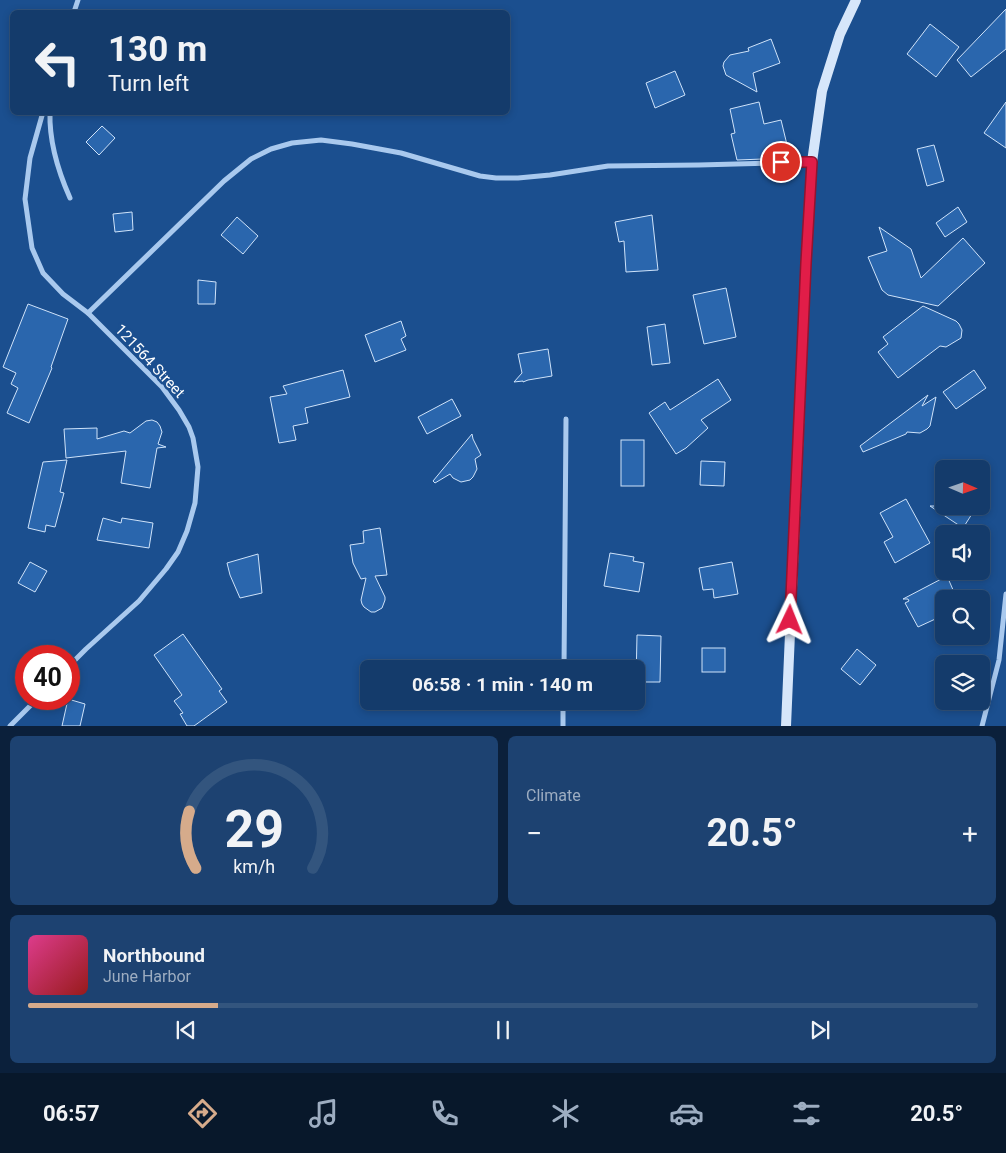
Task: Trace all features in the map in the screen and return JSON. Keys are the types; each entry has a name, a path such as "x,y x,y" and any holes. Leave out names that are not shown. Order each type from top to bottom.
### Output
{"street":[{"path":"786,726 805,272 812,162 822,91 840,34 853,1"},
{"name":"121564 Street","path":"42,115 30,158 25,199 32,248 43,273 63,294 88,313 162,387 189,427 198,467 195,503 187,531 178,552 139,601 80,654"},
{"path":"50,115 55,155 61,178 70,198"},
{"path":"88,313 224,181 251,159 271,149 292,143 321,140 352,144 401,153 480,176 496,178 550,175 608,166 812,162"},
{"path":"564,660 566,419"},
{"path":"982,726 999,660 1006,594"},
{"path":"10,726 26,710"},
{"path":"563,710 563,726"}],"building":[{"path":"1006,9 1006,49 971,77 957,60"},
{"path":"930,24 959,47 936,77 907,54"},
{"path":"771,39 780,63 753,73 757,92 726,75 723,66 730,55 749,51 748,48"},
{"path":"675,71 685,95 655,108 646,83"},
{"path":"759,102 764,124 781,120 789,153 763,159 737,160 731,134 735,133 730,109"},
{"path":"1006,102 1006,148 984,133"},
{"path":"102,126 115,138 99,155 86,142"},
{"path":"934,145 944,181 927,186 917,149"},
{"path":"958,207 967,222 945,237 936,223"},
{"path":"132,212 133,230 115,232 113,214"},
{"path":"652,215 658,270 626,272 624,241 619,242 615,222"},
{"path":"237,217 258,236 243,254 221,235"},
{"path":"879,227 911,249 921,278 963,238 985,263 938,306 888,295 882,290 868,257 887,251"},
{"path":"198,280 216,282 215,304 198,304"},
{"path":"726,288 736,337 704,344 693,295"},
{"path":"28,304 68,319 52,368 29,423 7,413 18,388 11,384 16,373 3,367"},
{"path":"923,306 956,321 962,330 961,338 946,347 940,346 898,378 878,352 888,344 883,337"},
{"path":"401,321 406,336 401,339 406,350 375,362 365,335"},
{"path":"665,324 670,363 652,365 647,327"},
{"path":"548,349 552,376 514,382 522,373 518,354"},
{"path":"343,370 350,397 305,408 308,423 293,426 296,440 279,443 270,397 287,394 283,386"},
{"path":"974,370 986,388 956,409 943,392"},
{"path":"718,379 731,400 701,420 708,428 686,448 676,454 649,413 665,402 670,410"},
{"path":"928,395 922,406 936,397 930,426 927,429 920,433 907,432 863,452 860,446"},
{"path":"452,399 461,416 427,434 418,417"},
{"path":"152,420 157,422 162,432 158,444 166,447 157,448 150,488 121,483 126,451 66,458 64,429 97,428 97,439 124,431 130,433 146,421"},
{"path":"472,434 481,455 475,459 477,469 473,477 470,480 461,482 450,474 435,483 433,481"},
{"path":"621,440 644,440 644,486 621,486"},
{"path":"67,460 60,492 64,493 55,527 46,525 45,532 28,528 43,462"},
{"path":"701,461 725,462 724,486 700,485"},
{"path":"906,499 930,543 895,563 884,542 893,537 880,513"},
{"path":"944,515 971,515 965,525 958,525"},
{"path":"103,518 121,523 122,518 153,523 149,548 97,540"},
{"path":"380,528 387,575 375,576 385,600 382,608 371,612 362,604 361,600 366,578 361,579 353,563 350,545 364,543 363,531"},
{"path":"610,553 634,557 633,561 644,563 639,592 604,586"},
{"path":"258,554 262,593 240,598 227,563"},
{"path":"30,562 47,571 35,592 18,583"},
{"path":"732,562 738,594 714,598 713,589 703,590 699,568"},
{"path":"939,580 949,580 953,590 935,590 935,619 918,627 905,603 909,601 908,599 903,599"},
{"path":"183,634 222,689 219,691 227,702 194,726 187,726 180,714 183,713 174,701 182,695 154,655"},
{"path":"637,635 661,636 660,682 645,682 645,660 636,660"},
{"path":"702,648 725,648 725,672 702,672"},
{"path":"857,649 876,665 860,685 841,669"},
{"path":"80,703 85,704 80,726 62,726 66,710 80,710"}],"route":[{"path":"781,162 812,162 790,620"}]}
